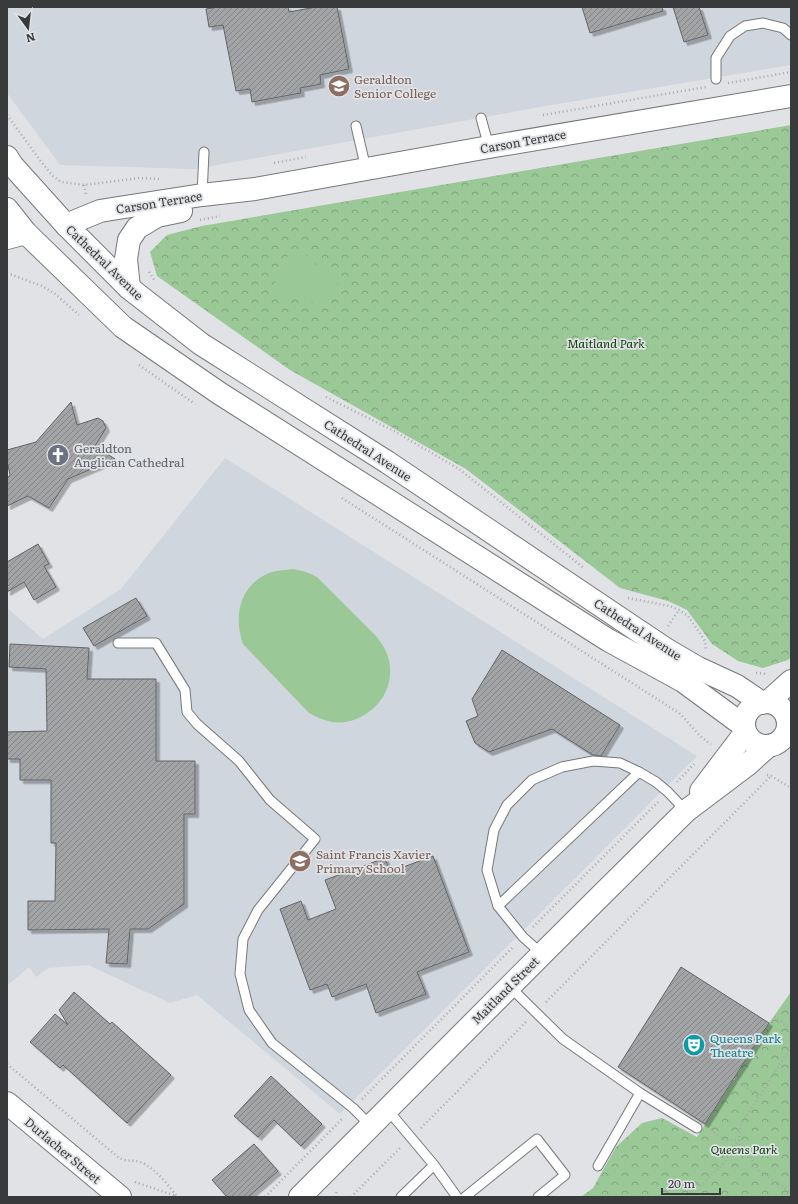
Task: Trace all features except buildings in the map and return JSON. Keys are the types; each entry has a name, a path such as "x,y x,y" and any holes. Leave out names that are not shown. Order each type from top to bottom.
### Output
{"main road":[{"name":"Carson Terrace","path":"66,226 100,212 202,195 255,189 490,147 791,96"},
{"name":"Cathedral Avenue","path":"7,157 12,165 66,226 129,288 201,344 387,462 664,648 698,668 737,686 765,702"},
{"name":"Carson Terrace","path":"129,288 126,258 129,240 137,228 157,216 205,205 255,189"},
{"name":"Cathedral Avenue","path":"7,209 16,235 123,327 219,393 608,640 683,681 716,704 745,730"},
{"path":"66,226 67,240 79,271 123,327"},
{"path":"219,393 238,368"},
{"path":"765,702 780,707 789,720 784,737 780,741 778,749 760,746 749,739 745,730 744,720 750,709 765,702 791,681"},
{"name":"Maitland Street","path":"686,811 745,730"},
{"name":"Maitland Street","path":"300,1197 509,986 686,811 746,765 778,749"},
{"name":"Durlacher Street","path":"7,1103 120,1197"},
{"name":"Maitland Street","path":"315,1197 326,1171"}],"lane":[{"path":"716,79 716,58 730,36 745,26 763,23 783,28 791,35"},
{"path":"481,118 490,147"},
{"path":"356,126 366,169"},
{"path":"202,195 204,152"},
{"path":"118,643 156,643 185,690 187,712 197,724 239,761 270,800 315,839 258,910 243,939 240,974 249,1010 272,1043 353,1108 371,1126"},
{"path":"542,954 523,937 498,906 486,870 494,830 507,805 532,780 562,767 594,761 620,763 656,782 686,811"},
{"path":"498,906 639,772"},
{"path":"509,986 563,1039 640,1093 697,1128"},
{"path":"598,1166 640,1093"},
{"path":"387,1109 434,1164 457,1197"},
{"path":"465,1197 537,1139 565,1175 538,1197"},
{"path":"401,1197 434,1164"}],"path":[{"path":"724,83 791,72"},
{"path":"537,116 709,86"},
{"path":"7,115 19,133 53,176 61,182 84,186 140,178 162,179"},
{"path":"267,164 313,156"},
{"path":"84,186 86,196"},
{"path":"145,267 156,282"},
{"path":"321,394 394,431 459,469 584,568"},
{"path":"629,601 622,597 670,606 679,610 688,616 705,641 706,649"},
{"path":"668,627 679,610"},
{"path":"661,622 672,629"},
{"path":"700,646 711,652"},
{"path":"754,673 768,674"},
{"path":"707,750 712,744 717,747"},
{"path":"266,1197 668,792 697,760"},
{"path":"766,775 771,776 791,788"},
{"path":"351,1197 771,776"},
{"path":"774,1017 791,1030"},
{"path":"791,1048 740,1126 740,1140 759,1171 791,1193"},
{"path":"7,1064 118,1157 128,1162 138,1161 156,1173 166,1182 177,1197"},
{"path":"734,1079 759,1097"},
{"path":"697,1128 710,1128 716,1136 727,1141 740,1140"},
{"path":"683,1197 702,1185 724,1163 740,1140"}],"shaded area":[{"name":"Geraldton Senior College","path":"7,7 791,7 791,65 540,107 195,169 60,165 7,93"},
{"name":"Saint Francis Xavier Primary School","path":"225,458 697,756 340,1114 197,995 170,1003 88,965 49,968 36,977 29,967 7,986 7,608 43,639 121,589"}],"green space":[{"name":"Maitland Park","path":"791,125 791,657 788,660 763,668 738,661 712,644 687,610 668,601 620,588 466,469 290,370 157,276 150,252 167,235 202,226"},
{"path":"303,253 310,258 314,264 344,269 327,309 300,296 293,299 283,295 277,288 274,278 282,260 292,254"},
{"path":"294,569 317,577 376,636 388,655 390,669 386,691 373,709 354,720 332,722 309,713 243,644 240,633 239,612 245,593 259,578 269,573"},
{"name":"Queens Park","path":"791,992 791,1197 581,1197 593,1188 616,1147 642,1123 662,1118 697,1137 769,1023"}],"place":[{"name":"Geraldton Senior College","path":"339,86"},
{"name":"Geraldton Anglican Cathedral","path":"58,455"},
{"name":"Saint Francis Xavier Primary School","path":"300,861"},
{"name":"Queens Park Theatre","path":"694,1045"}]}
